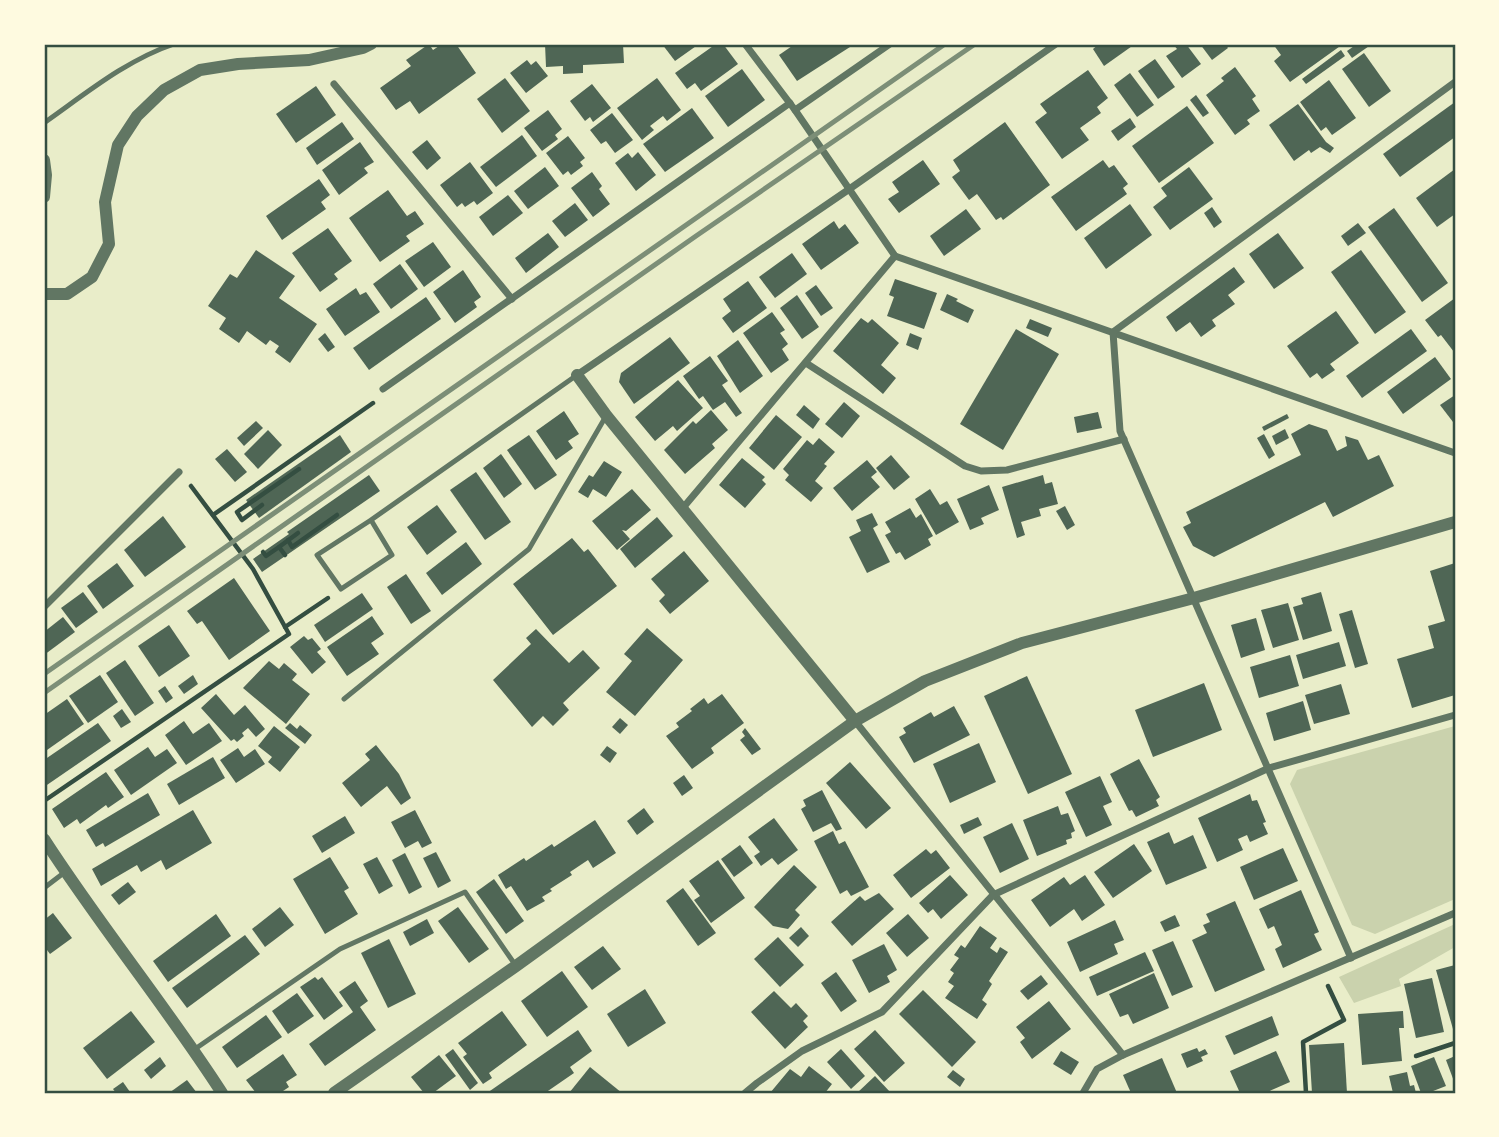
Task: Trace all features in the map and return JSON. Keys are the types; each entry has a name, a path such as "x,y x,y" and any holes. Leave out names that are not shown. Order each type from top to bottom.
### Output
{"street":[{"path":"44,294 67,294 92,277 109,244 105,202 118,145 137,116 163,90 200,70 238,64 309,60 371,44"},
{"path":"745,44 792,106 895,256 1455,453"},
{"path":"383,389 792,106 890,44"},
{"path":"1056,44 848,190 577,374 606,415 1123,1055"},
{"path":"1113,332 1455,82"},
{"path":"334,84 512,299"},
{"path":"44,160 44,197"},
{"path":"682,509 895,256"},
{"path":"1113,332 1120,431 1351,958"},
{"path":"806,363 964,466 981,471 1007,470 1124,439"},
{"path":"44,607 179,471"},
{"path":"334,1093 516,966 855,721 925,681 1022,643 1455,522"},
{"path":"745,1093 802,1052 881,1012 993,895 1269,768 1455,715"},
{"path":"44,839 222,1093"},
{"path":"1083,1093 1097,1069 1123,1055 1455,913"}],"lane":[{"path":"44,123 154,50 173,44"},
{"path":"371,520 392,555 341,589 317,555 371,520 577,374"},
{"path":"344,699 529,549 606,415"},
{"path":"44,888 65,872"},
{"path":"194,1050 340,949 465,892 516,966"}],"path":[{"path":"213,516 374,403 383,389"},
{"path":"261,505 242,520 237,512 299,469"},
{"path":"44,801 289,634 253,569 179,471"},
{"path":"288,540 292,547 337,515"},
{"path":"263,552 266,556 298,533"},
{"path":"279,547 285,555"},
{"path":"285,627 341,589"},
{"path":"1306,1093 1303,1042 1344,1020 1321,971"},
{"path":"1416,1056 1455,1043"}],"green space":[{"path":"1455,726 1455,899 1375,934 1352,925 1290,784 1297,770"},
{"path":"1455,924 1455,947 1399,979 1401,986 1354,1003 1339,977"}],"building":[{"path":"429,44 433,50 442,44 456,44 476,73 419,114 410,101 396,110 380,88 411,66 406,60"},
{"path":"545,44 623,44 624,63 583,65 583,73 563,74 563,66 546,67"},
{"path":"662,44 699,44 675,61"},
{"path":"716,44 723,44 738,64 701,91 695,83 687,89 675,73"},
{"path":"795,44 848,44 850,47 797,81 779,55"},
{"path":"1099,44 1135,44 1104,66 1093,49"},
{"path":"1173,44 1186,44 1201,64 1182,78 1166,56 1177,49"},
{"path":"1200,44 1225,44 1228,48 1212,60"},
{"path":"1273,44 1343,44 1290,82 1274,61 1281,55"},
{"path":"1357,44 1372,44 1352,58 1347,51"},
{"path":"1341,50 1345,56 1306,84 1302,79"},
{"path":"1364,53 1391,91 1369,107 1342,69"},
{"path":"1155,59 1175,87 1158,99 1138,71"},
{"path":"527,60 531,65 536,61 548,76 526,93 510,73"},
{"path":"1235,67 1256,96 1252,99 1260,111 1247,120 1250,124 1235,135 1206,95 1224,81 1221,78"},
{"path":"742,69 765,100 728,127 705,96"},
{"path":"1088,70 1108,98 1097,107 1101,113 1080,128 1089,140 1062,159 1035,122 1047,113 1040,104"},
{"path":"1130,73 1154,105 1137,117 1114,85"},
{"path":"505,78 530,111 502,133 477,99"},
{"path":"657,78 681,110 667,121 663,116 650,126 654,130 642,140 617,108"},
{"path":"1329,80 1356,118 1332,135 1326,127 1321,131 1300,102"},
{"path":"592,84 611,108 593,122 590,117 585,121 570,101"},
{"path":"316,86 336,115 296,143 276,114"},
{"path":"1196,95 1209,113 1203,117 1190,100"},
{"path":"1455,102 1455,137 1400,177 1383,154"},
{"path":"1298,104 1326,142 1334,148 1330,153 1320,147 1311,153 1309,150 1294,161 1269,125"},
{"path":"1187,106 1214,143 1159,183 1132,146"},
{"path":"692,108 714,138 665,172 643,144"},
{"path":"548,110 562,129 555,135 558,139 542,151 524,128"},
{"path":"612,113 633,140 615,153 606,141 601,144 590,130"},
{"path":"1130,118 1136,127 1118,141 1111,131"},
{"path":"342,122 354,139 317,165 306,148"},
{"path":"1005,122 1050,185 1003,220 1001,217 996,220 977,194 969,200 952,177 960,171 953,160"},
{"path":"522,135 537,156 496,187 480,167"},
{"path":"568,136 585,158 580,162 583,166 571,175 568,171 563,175 546,153"},
{"path":"427,140 441,158 427,170 412,152"},
{"path":"360,142 374,162 364,168 368,173 339,195 322,170"},
{"path":"638,152 656,175 636,191 615,163 628,153 632,158"},
{"path":"923,160 940,184 899,213 888,199 899,192 892,182"},
{"path":"1103,160 1109,168 1114,165 1128,184 1123,188 1127,194 1076,231 1051,197"},
{"path":"470,162 493,193 477,205 474,201 465,207 462,203 457,207 440,185"},
{"path":"545,167 559,186 528,209 514,191"},
{"path":"1189,167 1213,199 1170,230 1153,207 1167,196 1161,188"},
{"path":"1455,169 1455,214 1437,227 1416,198"},
{"path":"592,172 602,186 599,189 610,204 593,217 571,188"},
{"path":"319,179 330,195 321,202 326,209 282,240 266,216"},
{"path":"388,190 407,216 415,211 424,224 406,236 410,241 380,262 349,218"},
{"path":"508,195 523,213 493,236 479,217"},
{"path":"575,203 588,220 565,237 552,221"},
{"path":"1130,204 1152,235 1106,269 1084,238"},
{"path":"1212,207 1222,222 1214,228 1204,213"},
{"path":"1394,208 1448,283 1422,302 1368,227"},
{"path":"966,209 981,229 944,256 930,236"},
{"path":"834,221 839,229 845,224 859,243 821,270 802,244"},
{"path":"1358,223 1366,233 1348,246 1341,236"},
{"path":"328,228 352,261 334,274 338,279 320,292 292,253"},
{"path":"548,233 559,247 526,273 515,258"},
{"path":"1278,233 1304,268 1274,289 1249,254"},
{"path":"433,242 451,267 424,287 405,261"},
{"path":"256,250 295,276 279,298 317,324 290,363 275,352 279,346 270,340 266,345 247,331 239,343 219,329 226,318 208,306 230,274 237,278"},
{"path":"1361,250 1406,312 1375,334 1331,272"},
{"path":"792,253 807,274 775,298 759,277"},
{"path":"400,264 418,289 391,309 373,284"},
{"path":"1234,267 1245,282 1228,295 1235,304 1212,320 1216,326 1201,337 1190,322 1176,332 1166,317"},
{"path":"463,270 481,297 474,302 477,307 455,323 433,292"},
{"path":"895,279 937,293 924,329 887,316 894,297 889,295"},
{"path":"748,281 767,308 733,333 722,318 731,311 723,299"},
{"path":"816,285 833,308 821,316 805,293"},
{"path":"356,288 360,295 366,292 380,312 345,336 326,309"},
{"path":"947,294 974,310 968,323 940,310"},
{"path":"797,295 819,327 802,339 780,308"},
{"path":"426,297 441,319 369,370 353,348"},
{"path":"1455,298 1455,350 1454,352 1425,320"},
{"path":"1336,311 1359,343 1330,364 1335,370 1322,379 1317,373 1310,378 1287,346"},
{"path":"772,312 785,330 780,333 788,344 782,349 789,360 771,373 743,333"},
{"path":"861,318 868,323 872,319 899,343 881,365 896,378 883,394 833,351"},
{"path":"1030,319 1052,328 1048,337 1026,328"},
{"path":"1016,329 1059,354 1003,450 960,424"},
{"path":"1411,329 1427,351 1362,398 1346,376"},
{"path":"325,333 335,347 328,352 318,339"},
{"path":"910,333 922,338 918,350 906,345"},
{"path":"670,337 690,363 634,404 619,382 621,373"},
{"path":"738,340 763,376 740,393 717,356"},
{"path":"710,356 728,381 722,385 742,413 736,417 725,402 713,410 703,396 699,399 683,376"},
{"path":"1435,357 1451,379 1403,414 1387,392"},
{"path":"678,380 703,408 677,431 673,426 655,441 635,417"},
{"path":"1455,395 1455,420 1453,422 1440,405"},
{"path":"844,402 860,416 842,438 825,424"},
{"path":"804,405 820,419 813,429 796,415"},
{"path":"711,410 728,430 712,444 715,448 685,474 664,450 693,421 696,424"},
{"path":"564,411 579,434 568,441 573,448 556,460 536,431"},
{"path":"1098,412 1102,428 1077,433 1074,417"},
{"path":"1287,414 1289,418 1264,431 1262,427"},
{"path":"776,415 802,437 774,470 749,448"},
{"path":"256,421 263,428 244,446 237,438"},
{"path":"1309,424 1327,430 1337,451 1347,446 1345,436 1358,440 1368,460 1379,455 1394,486 1333,517 1325,502 1214,557 1193,546 1183,527 1191,523 1186,512 1301,455 1291,434"},
{"path":"1285,429 1289,438 1276,445 1272,436"},
{"path":"268,430 282,445 258,469 244,454"},
{"path":"1264,434 1275,455 1269,459 1257,438"},
{"path":"340,435 351,452 259,518 246,500"},
{"path":"529,435 557,475 535,490 507,450"},
{"path":"819,438 835,452 824,464 827,466 815,481 823,488 811,502 785,480 789,475 783,469 807,440 813,445"},
{"path":"227,449 247,472 235,482 215,459"},
{"path":"501,454 522,484 504,498 483,468"},
{"path":"891,455 910,477 894,490 876,468"},
{"path":"742,458 765,477 762,480 766,484 745,508 719,485"},
{"path":"867,460 877,472 871,477 880,487 852,511 833,488"},
{"path":"604,461 622,472 606,497 593,489 588,498 578,492 589,475 593,477"},
{"path":"476,472 511,522 485,540 450,490"},
{"path":"369,475 380,491 262,572 253,559"},
{"path":"1043,475 1045,484 1052,482 1058,504 1039,509 1041,516 1021,522 1025,535 1017,538 1002,487"},
{"path":"989,485 999,510 981,518 984,524 970,530 957,499"},
{"path":"632,489 651,510 626,531 622,530 630,539 617,550 592,521"},
{"path":"930,489 940,505 947,501 959,522 936,535 915,499"},
{"path":"437,505 457,532 427,555 407,527"},
{"path":"1065,506 1075,525 1067,530 1056,511"},
{"path":"910,508 916,518 921,514 933,536 928,539 931,545 905,560 900,552 896,554 885,535 891,532 885,522"},
{"path":"872,513 878,525 873,528 890,562 867,573 849,537 861,531 856,520"},
{"path":"163,516 186,547 145,577 124,550"},
{"path":"657,517 673,536 635,568 620,549"},
{"path":"572,538 584,552 588,549 617,586 553,635 513,584"},
{"path":"466,542 482,564 442,595 426,573"},
{"path":"684,551 709,581 670,614 659,601 665,595 651,579"},
{"path":"117,563 134,586 103,609 87,586"},
{"path":"1455,563 1455,695 1412,708 1397,659 1434,648 1428,626 1445,621 1430,571"},
{"path":"406,574 431,611 411,624 387,587"},
{"path":"234,578 270,631 229,660 202,621 197,624 187,611"},
{"path":"83,592 98,612 76,628 61,608"},
{"path":"1321,592 1332,631 1303,640 1293,607 1303,604 1301,598"},
{"path":"362,593 373,609 325,642 314,625"},
{"path":"1288,603 1299,640 1273,648 1261,610"},
{"path":"1352,610 1368,664 1355,668 1339,614"},
{"path":"372,616 384,634 371,643 379,654 347,676 327,647"},
{"path":"63,617 75,632 44,655 44,632"},
{"path":"1256,618 1265,650 1241,658 1231,625"},
{"path":"169,625 190,656 159,677 138,646"},
{"path":"647,628 683,660 635,716 606,692 632,661 624,654"},
{"path":"536,629 569,663 583,650 600,668 563,703 569,710 553,726 543,716 532,727 493,680 531,644 526,638"},
{"path":"304,636 308,640 312,638 321,649 317,652 326,662 312,674 290,647"},
{"path":"1339,642 1346,666 1303,679 1296,655"},
{"path":"1290,655 1299,686 1259,698 1250,667"},
{"path":"125,660 154,703 135,716 106,673"},
{"path":"269,661 279,669 284,663 297,674 292,680 310,694 286,724 243,688"},
{"path":"100,675 118,702 88,723 69,696"},
{"path":"193,675 198,684 184,694 178,686"},
{"path":"1027,676 1072,774 1028,794 984,696"},
{"path":"1204,683 1222,730 1153,757 1135,710"},
{"path":"1341,684 1350,714 1314,724 1305,695"},
{"path":"165,686 173,698 166,703 158,691"},
{"path":"216,694 234,715 245,705 265,729 256,737 248,728 237,742 234,739 231,741 201,708"},
{"path":"722,694 744,723 711,748 714,753 692,769 666,736 679,727 676,723 704,698 708,704"},
{"path":"67,699 84,724 47,750 44,746 44,715"},
{"path":"1303,701 1311,730 1274,741 1266,713"},
{"path":"954,706 970,735 914,763 899,737 906,733 903,728 931,712 934,717"},
{"path":"122,709 131,722 121,728 113,716"},
{"path":"620,718 628,725 620,734 612,727"},
{"path":"184,721 193,734 209,723 222,741 186,765 165,735"},
{"path":"98,723 111,741 44,787 44,760"},
{"path":"290,723 297,729 300,725 312,735 305,744 285,728"},
{"path":"274,726 300,747 280,772 268,762 272,757 258,746"},
{"path":"745,728 761,749 752,755 740,740 745,736 742,732"},
{"path":"979,743 996,782 950,803 933,764"},
{"path":"376,745 399,774 411,798 401,805 387,786 361,807 342,783 370,760 365,754"},
{"path":"607,746 617,753 610,763 600,755"},
{"path":"148,747 155,757 167,749 177,763 131,795 114,770"},
{"path":"238,748 244,757 255,749 265,764 236,783 220,760"},
{"path":"213,757 225,778 179,805 167,784"},
{"path":"1139,759 1160,797 1156,800 1159,806 1136,817 1132,810 1129,811 1110,774"},
{"path":"850,762 891,808 866,829 826,783"},
{"path":"106,772 124,797 108,808 106,805 80,824 77,819 64,828 52,809"},
{"path":"684,775 693,788 682,796 673,783"},
{"path":"1100,776 1112,802 1103,806 1112,825 1086,837 1065,792"},
{"path":"822,790 842,829 836,831 831,823 813,832 801,809 806,806 803,800"},
{"path":"148,793 160,815 105,847 103,843 96,847 86,830"},
{"path":"1250,794 1252,801 1257,800 1268,834 1250,842 1247,835 1238,839 1243,850 1217,862 1198,818"},
{"path":"1058,806 1061,815 1068,813 1075,831 1071,833 1072,838 1066,840 1067,844 1037,856 1023,820"},
{"path":"644,808 654,822 637,835 627,821"},
{"path":"193,810 212,843 166,870 161,860 141,872 137,865 101,886 92,869"},
{"path":"415,810 432,843 422,848 418,841 405,848 391,822"},
{"path":"345,816 355,833 322,853 312,836"},
{"path":"978,817 982,825 964,834 960,825"},
{"path":"774,818 798,850 778,865 772,858 761,866 754,856 760,852 748,837"},
{"path":"595,820 616,853 593,868 588,860 570,872 572,875 550,889 552,891 542,897 545,901 527,911 511,886 506,889 498,875 552,844 554,847"},
{"path":"1012,823 1029,859 1000,873 983,837"},
{"path":"833,831 839,844 845,841 869,887 851,896 847,890 840,894 814,841"},
{"path":"1169,832 1174,844 1193,835 1207,868 1166,885 1147,842"},
{"path":"1134,844 1152,871 1113,898 1094,872"},
{"path":"740,845 753,863 734,877 721,859"},
{"path":"1283,848 1298,881 1254,900 1240,867"},
{"path":"926,849 931,854 936,850 950,868 911,898 893,875"},
{"path":"436,852 451,881 438,888 423,858"},
{"path":"405,853 422,887 409,894 392,860"},
{"path":"330,857 349,888 344,891 358,914 325,934 293,879"},
{"path":"377,857 393,886 379,894 363,864"},
{"path":"718,860 745,898 711,923 694,900 700,896 689,881"},
{"path":"794,865 817,887 795,910 800,915 788,929 773,926 754,907"},
{"path":"950,875 968,895 941,919 933,909 928,913 919,903"},
{"path":"1085,875 1105,905 1082,921 1074,909 1050,927 1031,900 1064,877 1070,885"},
{"path":"494,879 524,921 506,934 476,892"},
{"path":"128,882 136,892 119,905 111,895"},
{"path":"683,888 716,933 698,946 666,901"},
{"path":"1301,890 1319,932 1314,934 1322,950 1283,968 1275,949 1282,945 1274,926 1268,929 1259,909"},
{"path":"879,893 894,909 852,946 831,922 860,896 865,901"},
{"path":"1235,901 1265,970 1215,992 1192,940 1207,933 1203,925 1210,922 1206,914"},
{"path":"280,907 294,925 265,947 252,929"},
{"path":"458,907 489,949 469,963 438,921"},
{"path":"53,913 72,938 50,954 44,946 44,920"},
{"path":"216,914 231,936 168,982 153,961"},
{"path":"908,914 929,938 907,957 886,933"},
{"path":"1175,915 1180,926 1165,932 1160,922"},
{"path":"427,919 434,933 410,946 403,932"},
{"path":"1115,920 1124,940 1114,944 1118,954 1080,972 1067,942"},
{"path":"980,926 997,938 990,948 997,953 1000,947 1008,952 989,981 992,984 982,1000 987,1004 977,1019 945,998 954,986 948,982 954,973 950,970 959,958 954,955 961,945 965,948"},
{"path":"801,927 809,936 798,947 789,938"},
{"path":"245,935 260,954 187,1008 172,988"},
{"path":"778,937 804,965 780,987 754,959"},
{"path":"389,939 416,994 388,1008 361,953"},
{"path":"1173,941 1193,987 1172,996 1152,950"},
{"path":"884,944 897,970 887,976 890,982 869,993 852,960"},
{"path":"603,946 621,969 592,990 574,967"},
{"path":"1145,952 1154,971 1097,996 1089,977"},
{"path":"1455,965 1455,1028 1453,1029 1436,970"},
{"path":"562,971 588,1007 547,1037 521,1001"},
{"path":"836,972 857,1001 841,1012 821,983"},
{"path":"1154,973 1169,1008 1133,1024 1128,1014 1120,1017 1109,994"},
{"path":"1041,975 1048,984 1028,1000 1020,991"},
{"path":"315,977 318,980 322,977 343,1006 324,1020 300,987"},
{"path":"1432,978 1444,1032 1416,1038 1404,984"},
{"path":"355,981 368,1001 360,1007 376,1030 325,1066 309,1044 353,1012 339,992"},
{"path":"645,989 666,1023 628,1047 607,1014"},
{"path":"923,990 976,1042 952,1067 899,1014"},
{"path":"774,991 791,1008 796,1003 808,1016 803,1021 808,1027 785,1049 751,1012"},
{"path":"297,993 314,1016 288,1034 272,1011"},
{"path":"1049,1001 1071,1029 1032,1059 1020,1042 1025,1038 1016,1027"},
{"path":"131,1011 155,1042 107,1079 83,1048"},
{"path":"502,1011 527,1045 489,1073 492,1078 483,1084 463,1057 467,1054 458,1043"},
{"path":"1403,1011 1404,1028 1399,1028 1402,1061 1362,1065 1358,1014"},
{"path":"266,1015 282,1037 237,1068 222,1047"},
{"path":"1272,1016 1279,1035 1234,1055 1225,1036"},
{"path":"578,1030 592,1051 570,1067 574,1073 545,1093 487,1093"},
{"path":"875,1030 905,1063 884,1082 854,1049"},
{"path":"1344,1043 1347,1093 1312,1093 1309,1045"},
{"path":"1197,1048 1199,1052 1205,1049 1208,1054 1201,1057 1203,1061 1187,1068 1181,1054"},
{"path":"453,1049 478,1083 470,1090 445,1055"},
{"path":"841,1049 865,1076 851,1089 827,1062"},
{"path":"1061,1051 1079,1062 1071,1075 1053,1064"},
{"path":"1276,1051 1290,1082 1265,1093 1240,1093 1230,1071"},
{"path":"283,1054 297,1075 286,1082 289,1087 280,1093 256,1093 246,1080"},
{"path":"439,1055 456,1076 433,1093 424,1093 411,1077"},
{"path":"1455,1056 1455,1084 1446,1060"},
{"path":"160,1057 166,1066 151,1079 144,1070"},
{"path":"1434,1057 1446,1086 1421,1093 1411,1066"},
{"path":"1162,1058 1177,1093 1131,1093 1123,1075"},
{"path":"809,1066 832,1084 825,1093 770,1093 790,1069 801,1077"},
{"path":"590,1067 622,1093 569,1093"},
{"path":"953,1070 965,1079 960,1087 947,1077"},
{"path":"1407,1072 1410,1086 1414,1085 1416,1093 1393,1093 1389,1076"},
{"path":"875,1076 891,1093 857,1093"},
{"path":"187,1080 197,1093 169,1093"},
{"path":"123,1082 130,1092 116,1093 113,1089"}],"railway":[{"path":"44,674 945,44"},
{"path":"44,693 975,44"}]}
